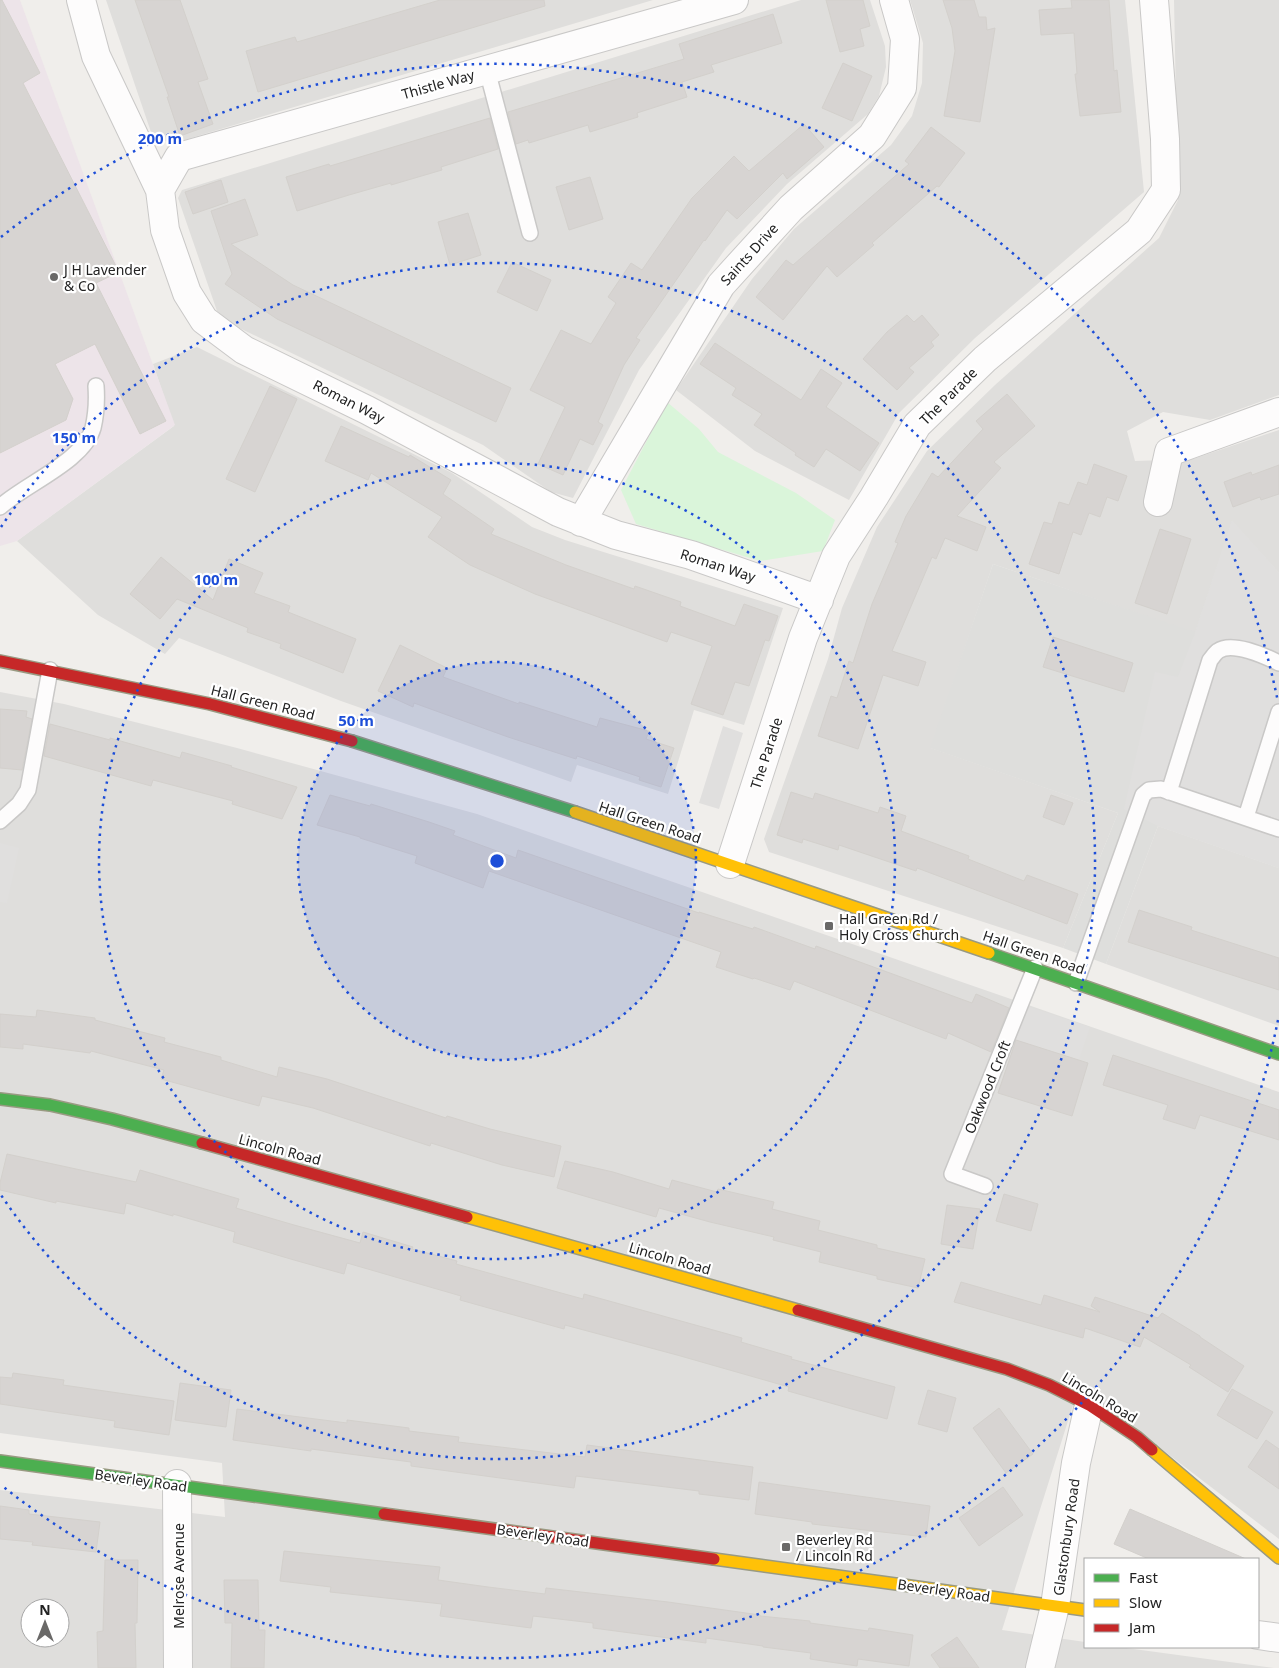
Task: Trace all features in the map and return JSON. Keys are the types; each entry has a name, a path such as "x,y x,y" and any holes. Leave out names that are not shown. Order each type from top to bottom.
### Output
{"street":[{"name":"Roman Way","path":"81,0 96,56 160,190 165,230 187,293 204,320 244,350 367,410 558,512 616,536 691,555 819,600"},
{"name":"Thistle Way","path":"160,190 179,157 487,70 698,5 734,0"},
{"name":"Saints Drive","path":"581,522 721,285 791,208 872,136 902,88 905,39 894,0"},
{"name":"The Parade","path":"730,864 803,638 836,556 917,426 984,358 1139,231 1166,190 1154,0"},
{"path":"1158,502 1169,452 1279,412"},
{"name":"Hall Green Road","path":"0,661 180,696 334,735 730,864 1279,1054"},
{"name":"Lincoln Road","path":"0,1099 50,1105 112,1119 384,1192 957,1354 1049,1384 1089,1405 1137,1437 1279,1558"},
{"name":"Glastonbury Road","path":"1040,1668 1055,1606 1076,1464 1089,1405"},
{"name":"Beverley Road","path":"0,1460 1084,1610"},
{"name":"Melrose Avenue","path":"177,1484 178,1668"},
{"path":"1259,1635 1279,1638"}],"lane":[{"path":"487,70 530,234"},
{"path":"0,507 79,452 92,430 97,401 96,386"},
{"path":"1169,792 1210,660 1218,651 1232,647 1267,656 1279,663"},
{"path":"0,821 20,804 28,790 50,670"},
{"path":"1246,818 1279,712"},
{"path":"1076,983 1143,795 1149,790 1161,789 1279,829"},
{"name":"Oakwood Croft","path":"984,1186 952,1174 1035,968"}],"shaded area":[{"path":"0,0 20,0 175,425 17,541 0,546"},
{"path":"106,0 653,0 174,143 153,138"},
{"path":"801,0 870,0 885,46 886,67 879,96 868,114 787,184 726,248 639,370 573,498 551,492 483,445 235,326 217,311 178,198 182,190"},
{"path":"910,0 1125,0 1144,192 975,338 899,413 849,500 755,451 676,390 752,279 794,229 891,145 912,116 922,83 923,43"},
{"path":"1174,0 1279,0 1279,395 1210,420 1163,412 1127,431 1135,461 1193,459 1279,430 1279,573 1232,521 1195,633 993,564 931,748 1118,813 1063,948 769,852 764,839 828,659 842,608 877,527 927,451 995,385 1159,238 1178,200"},
{"path":"197,347 452,473 532,527 565,540 783,608 744,725 694,710 668,794 577,765 571,782 341,701 179,638 165,654 98,615 17,541 174,426 153,364"},
{"path":"1232,520 1279,573 1279,868 1158,826 1106,964 1063,948 1118,813 930,748 993,564 1195,632"},
{"path":"1232,520 1279,573 1279,868 1158,826 1124,809 1155,672 1178,677 1195,633"},
{"path":"0,692 64,704 237,748 477,814 1279,1092 1279,1539 1079,1386 1002,1630 1084,1642 1084,1648 1126,1648 1274,1668 0,1668 0,1490 225,1517 222,1463 0,1433"},
{"path":"723,726 743,733 719,809 699,803"},
{"path":"1158,826 1279,868 1279,1026 1106,964"},
{"path":"0,843 19,848 7,903 0,902"},
{"path":"1026,1006 1090,1027 1079,1060 1015,1040"}],"green space":[{"path":"667,402 699,429 718,452 796,493 835,520 823,551 760,561 636,524 621,490"}],"building":[{"name":"J H Lavender & Co","path":"0,0 2,0 40,73 23,83 119,272 96,283 166,421 140,434 95,344 55,364 73,399 66,420 0,453"},
{"path":"135,0 180,0 208,79 198,82 213,124 180,136 167,97 169,97"},
{"path":"440,0 544,0 545,6 258,92 246,51 295,37 297,42"},
{"path":"826,0 863,0 870,26 860,29 864,46 840,52"},
{"path":"943,0 974,0 979,17 986,17 987,30 995,28 980,122 944,116 955,51 952,28"},
{"path":"1071,0 1109,0 1114,71 1117,70 1121,112 1080,116 1075,74 1077,74 1074,33 1041,35 1039,10 1072,8"},
{"path":"773,14 782,43 711,65 714,72 682,82 687,97 637,113 638,117 590,132 588,125 529,143 528,140 516,144 508,112 684,59 679,44"},
{"path":"843,63 872,76 852,121 822,108"},
{"path":"490,118 498,149 441,167 442,170 297,211 286,177 329,164 330,166"},
{"path":"804,124 824,147 787,179 783,173 737,219 727,210 636,338 640,340 624,365 598,422 603,425 593,445 580,439 563,475 538,464 565,407 530,390 561,330 591,344 616,303 608,297 631,263 642,270 692,198 734,156 749,171"},
{"path":"931,127 965,153 939,187 937,186 872,243 874,245 837,277 827,266 783,320 756,297 786,260 793,265 909,164 905,161"},
{"path":"590,177 603,219 569,230 556,187"},
{"path":"221,180 228,202 193,214 185,192"},
{"path":"245,199 258,235 231,244 293,285 511,388 496,422 277,319 225,284 232,274 211,211"},
{"path":"468,213 481,255 450,265 438,222"},
{"path":"512,262 551,280 537,311 497,292"},
{"path":"907,315 914,322 922,315 939,335 931,342 934,346 909,368 914,372 897,390 863,359 887,332"},
{"path":"715,343 801,400 821,369 842,383 826,407 879,443 860,471 826,449 814,467 754,425 762,414 732,395 736,388 700,364"},
{"path":"270,386 297,399 255,492 226,479"},
{"path":"1007,394 1035,426 994,462 1001,468 957,516 986,527 977,551 945,538 936,559 932,557 892,651 926,662 918,686 883,675 858,749 818,736 831,696 837,698 849,661 853,663 872,604 898,543 895,542 906,516 932,473 938,477 983,429 976,421"},
{"path":"341,426 409,457 410,455 451,480 443,494 494,529 491,534 566,565 634,589 635,586 681,602 680,606 735,626 744,604 778,616 769,641 765,640 749,686 735,682 723,715 691,704 712,646 671,632 667,642 535,594 470,565 428,537 442,517 371,473 368,480 325,461"},
{"path":"1094,464 1127,476 1118,501 1107,497 1100,517 1089,513 1081,535 1073,532 1059,574 1029,564 1044,522 1052,524 1059,502 1069,505 1078,482 1087,485"},
{"path":"1279,465 1279,494 1261,500 1260,497 1233,507 1224,482 1251,472 1252,475"},
{"path":"1160,529 1191,539 1167,614 1135,603"},
{"path":"161,557 213,600 229,559 263,573 254,593 290,606 288,612 356,639 343,673 280,648 281,644 247,632 248,628 177,599 160,619 130,594"},
{"path":"1053,637 1133,663 1124,692 1043,667"},
{"path":"400,645 447,668 443,677 519,704 519,702 597,727 600,718 649,731 646,739 674,748 661,787 639,780 640,777 577,756 576,759 508,737 414,703 413,707 378,691"},
{"path":"0,709 27,711 26,717 32,719 22,770 0,768"},
{"path":"50,724 110,740 110,738 180,758 182,752 297,787 282,819 232,804 233,801 153,780 151,786 44,756"},
{"path":"791,792 813,799 815,793 878,813 880,807 906,816 901,831 969,856 968,859 1024,881 1027,875 1078,894 1067,924 917,868 916,871 839,845 838,850 803,839 802,843 777,835"},
{"path":"330,795 370,806 371,804 429,822 455,831 453,835 516,858 518,850 699,913 753,929 754,927 815,949 816,946 972,1003 976,994 1009,1008 991,1052 948,1033 946,1039 794,981 790,990 753,979 716,967 721,952 489,871 483,888 415,863 417,856 317,825"},
{"path":"1051,795 1073,803 1064,825 1043,817"},
{"path":"1139,910 1192,927 1191,930 1279,958 1279,990 1128,942"},
{"path":"37,1010 95,1018 95,1020 165,1038 164,1042 221,1057 221,1060 277,1077 279,1067 327,1079 446,1118 447,1116 490,1129 561,1146 554,1177 502,1165 431,1143 430,1146 313,1108 262,1096 259,1106 161,1079 164,1070 91,1051 90,1053 23,1044 23,1049 0,1047 0,1014 36,1017"},
{"path":"1016,1040 1088,1063 1072,1116 998,1093"},
{"path":"1113,1055 1279,1110 1279,1140 1200,1115 1195,1129 1163,1119 1168,1105 1103,1085"},
{"path":"7,1154 136,1182 140,1170 239,1199 236,1208 294,1225 360,1243 363,1232 413,1247 412,1249 457,1261 456,1264 583,1299 584,1294 742,1338 741,1342 792,1357 791,1359 895,1387 887,1419 788,1391 789,1387 677,1355 565,1325 564,1329 460,1300 461,1296 347,1263 344,1274 294,1260 233,1242 235,1232 173,1214 173,1216 126,1203 124,1214 56,1201 56,1203 0,1190"},
{"path":"565,1161 613,1172 669,1189 672,1180 717,1192 718,1189 774,1202 772,1209 820,1221 818,1230 877,1245 877,1248 925,1259 918,1288 877,1279 877,1276 819,1262 821,1252 773,1240 774,1237 659,1208 656,1217 557,1188"},
{"path":"1004,1194 1038,1204 1031,1231 996,1221"},
{"path":"947,1205 980,1209 973,1249 941,1244"},
{"path":"961,1282 1041,1305 1044,1295 1100,1312 1091,1306 1095,1297 1158,1318 1162,1313 1244,1366 1228,1392 1189,1367 1191,1365 1144,1337 1140,1347 1085,1328 1083,1338 954,1302"},
{"path":"13,1373 64,1380 63,1385 174,1401 169,1435 114,1427 115,1421 0,1404 0,1377 12,1378"},
{"path":"180,1383 231,1390 226,1427 175,1420"},
{"path":"1232,1389 1273,1412 1257,1439 1217,1415"},
{"path":"928,1390 956,1398 947,1432 918,1424"},
{"path":"999,1408 1033,1454 1006,1473 973,1428"},
{"path":"237,1409 347,1423 347,1420 409,1428 409,1431 459,1437 458,1442 585,1457 587,1445 753,1467 749,1500 699,1494 699,1491 576,1476 574,1488 411,1466 411,1462 233,1440"},
{"path":"1266,1440 1279,1449 1279,1489 1248,1467"},
{"path":"759,1482 930,1506 926,1537 812,1524 812,1522 755,1514"},
{"path":"1003,1487 1023,1515 979,1546 959,1518"},
{"path":"0,1506 29,1510 29,1514 100,1522 96,1552 32,1545 33,1542 0,1539"},
{"path":"1130,1509 1244,1558 1147,1558 1114,1544"},
{"path":"284,1551 440,1567 438,1580 488,1587 545,1594 546,1588 668,1602 760,1616 810,1621 810,1623 868,1631 869,1628 913,1635 909,1666 858,1659 857,1666 810,1659 811,1653 706,1638 706,1643 593,1628 593,1623 533,1616 531,1628 440,1616 442,1604 330,1592 331,1587 280,1581"},
{"path":"105,1560 138,1560 137,1623 135,1623 136,1668 98,1668 97,1632 103,1631"},
{"path":"224,1580 258,1580 259,1630 265,1630 264,1668 231,1668 232,1623 225,1623"},
{"path":"957,1637 979,1668 940,1668 931,1655"}],"traffic: fast":[{"path":"352,741 575,812"},
{"path":"989,953 1279,1054"},
{"path":"0,1099 50,1105 202,1143"},
{"path":"0,1461 384,1514"}],"traffic: slow":[{"path":"575,812 989,953"},
{"path":"467,1217 798,1310"},
{"path":"1152,1450 1279,1558"},
{"path":"714,1559 1084,1610"}],"traffic: jam":[{"path":"0,661 210,704 352,741"},
{"path":"202,1143 467,1217"},
{"path":"798,1310 1007,1369 1049,1385 1089,1405 1137,1437 1152,1450"},
{"path":"384,1514 714,1559"}],"place":[{"name":"J H Lavender & Co","path":"54,277"},
{"name":"Hall Green Rd / Holy Cross Church","path":"829,926"},
{"name":"Beverley Rd / Lincoln Rd","path":"786,1547"}]}
